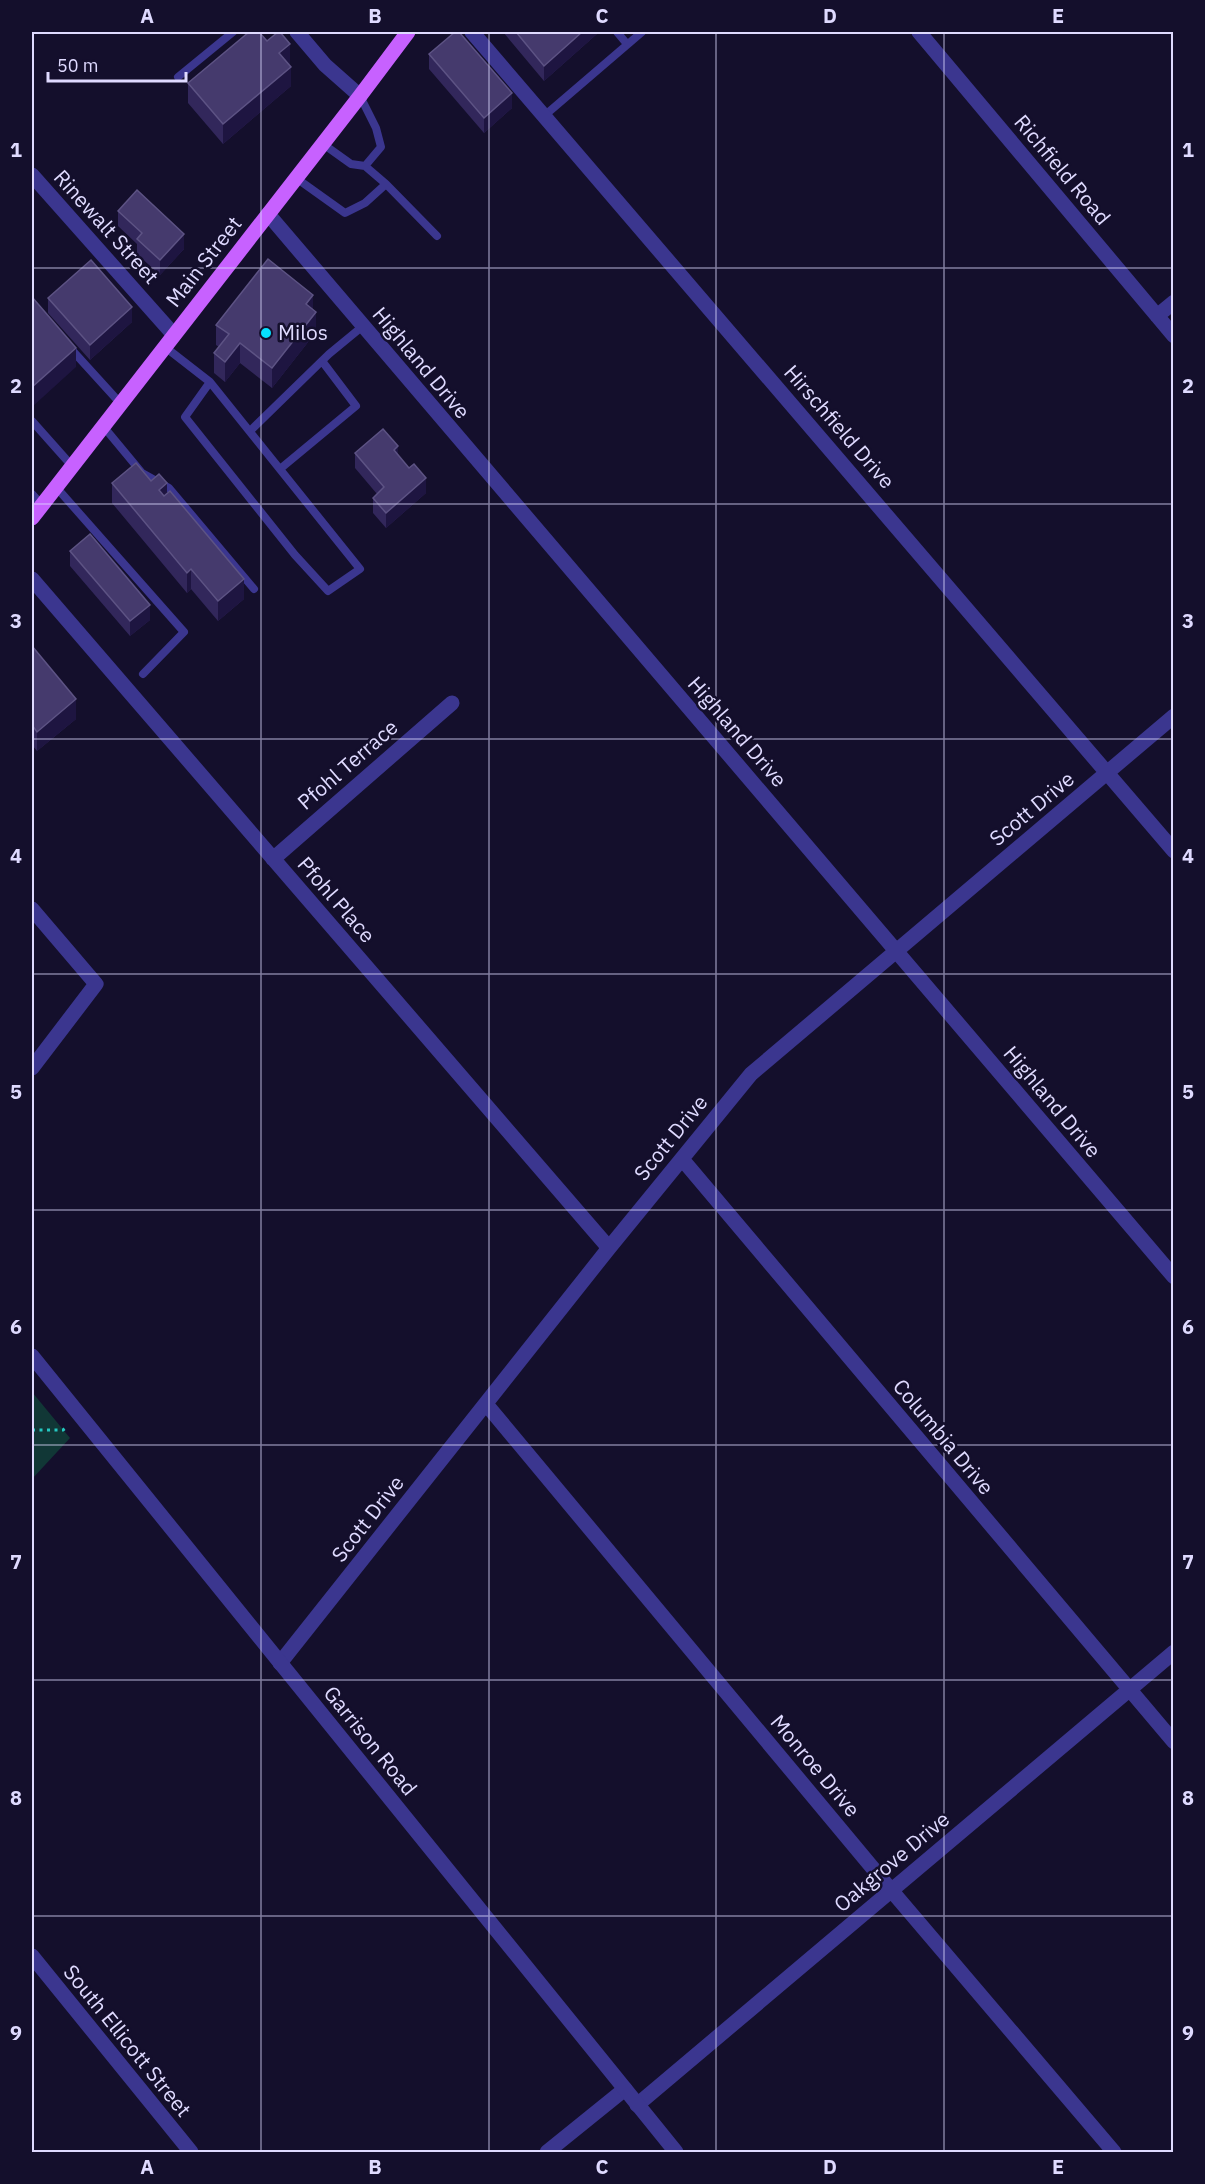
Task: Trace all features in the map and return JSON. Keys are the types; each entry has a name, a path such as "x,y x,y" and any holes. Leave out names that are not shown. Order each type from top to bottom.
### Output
{"main road":[{"name":"Main Street","path":"32,518 37,500 56,487 408,32"}],"street":[{"path":"297,32 325,65 360,96"},
{"name":"Hirschfield Drive","path":"472,32 1173,851"},
{"name":"Richfield Road","path":"919,32 1173,336"},
{"name":"Rinewalt Street","path":"32,175 170,341"},
{"name":"Highland Drive","path":"268,214 1173,1277"},
{"path":"1157,316 1173,302"},
{"name":"Pfohl Place","path":"32,579 609,1248"},
{"name":"Pfohl Terrace","path":"273,859 452,703"},
{"name":"Scott Drive","path":"280,1664 609,1248 751,1074 1173,716"},
{"path":"32,909 96,984 32,1068"},
{"name":"Columbia Drive","path":"682,1159 1173,1742"},
{"name":"Garrison Road","path":"32,1356 676,2152"},
{"name":"Monroe Drive","path":"486,1404 891,1890 1114,2152"},
{"name":"Oakgrove Drive","path":"637,2105 1173,1652"},
{"name":"South Ellicott Street","path":"32,1956 190,2152"},
{"path":"547,2152 625,2089"}],"lane":[{"path":"178,77 232,32"},
{"path":"617,32 627,44"},
{"path":"544,116 642,32"},
{"path":"360,96 376,128 381,147 365,166"},
{"path":"323,144 351,164 365,166 437,236"},
{"path":"296,178 345,213 365,203 386,184"},
{"path":"250,431 322,361 363,326"},
{"path":"170,341 210,382 360,569 328,591 296,555 185,417 210,382"},
{"path":"68,345 121,404"},
{"path":"280,469 356,406 322,361"},
{"path":"32,421 72,466"},
{"path":"103,426 142,473 169,488 254,589"},
{"path":"56,487 184,632 143,674"}],"path":[{"path":"32,1430 63,1430 80,1416"}],"green space":[{"path":"32,1392 70,1438 32,1479"}],"building":[{"path":"249,32 259,32 267,41 280,32 290,44 279,53 291,67 223,124 188,83"},
{"path":"455,32 459,32 512,93 484,118 429,54"},
{"path":"516,32 582,32 544,66"},
{"path":"137,190 184,234 160,260 137,239 142,233 118,211"},
{"path":"268,259 313,295 306,304 316,312 272,368 240,343 225,362 214,353 229,334 216,325"},
{"path":"91,260 132,307 90,345 48,298"},
{"path":"32,297 76,348 32,387"},
{"path":"383,429 398,446 394,450 409,468 414,464 426,478 386,513 373,498 384,487 355,453"},
{"path":"136,463 151,481 159,474 167,483 159,490 164,496 170,491 244,579 218,601 191,569 187,573 112,483"},
{"path":"90,534 150,605 130,621 70,551"},
{"path":"32,646 76,699 37,732 32,725"}],"place":[{"name":"Milos","path":"266,333"}]}
